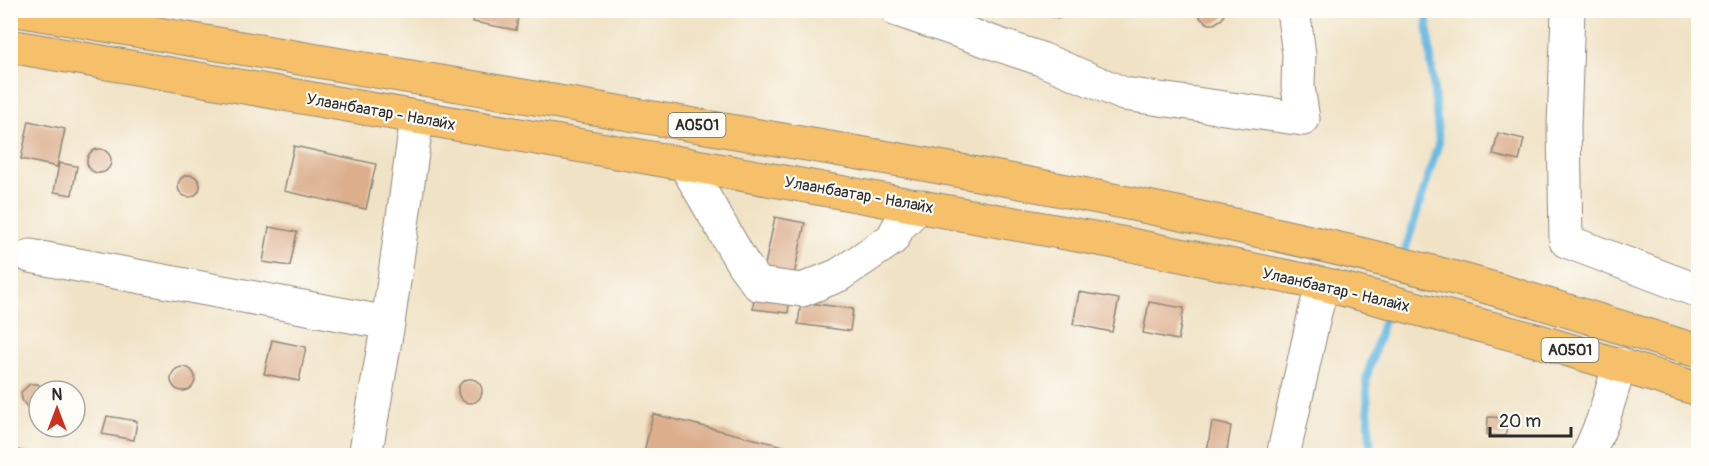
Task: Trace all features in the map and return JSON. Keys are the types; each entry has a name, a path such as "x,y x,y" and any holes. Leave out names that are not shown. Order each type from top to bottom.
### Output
{"highway":[{"name":"A0501","path":"17,10 507,95 734,131 1043,186 1194,216 1452,277 1698,351"},
{"name":"Улаанбаатар - Налайх","path":"10,46 919,206 1126,244 1323,284 1539,340 1698,389"}],"street":[{"path":"897,10 1041,58 1124,94 1303,119 1298,87 1299,54 1293,10"},
{"path":"1568,10 1564,126 1566,242 1698,291"},
{"path":"365,456 388,323 417,118"},
{"path":"685,164 743,264 758,284 802,290 839,275 892,239 899,226 919,206"},
{"path":"30,256 388,323"},
{"path":"1283,456 1323,284"},
{"path":"1588,456 1603,420 1620,364"}],"building":[{"path":"475,10 519,10 516,30 473,22"},
{"path":"1043,10 1068,10 1058,18 1049,16"},
{"path":"1197,10 1226,10 1222,19 1209,24 1201,19"},
{"path":"29,121 65,129 57,167 21,159"},
{"path":"1498,133 1524,139 1519,161 1493,155"},
{"path":"294,146 376,164 366,209 284,191"},
{"path":"99,149 107,153 111,161 107,169 99,173 91,169 87,161 91,153"},
{"path":"59,163 77,166 72,195 54,192"},
{"path":"189,175 197,178 200,186 197,194 189,197 181,194 178,186 181,178"},
{"path":"775,217 805,223 792,285 762,279"},
{"path":"269,227 297,232 290,266 263,262"},
{"path":"754,292 790,296 788,313 753,309"},
{"path":"1079,292 1119,299 1112,332 1073,324"},
{"path":"801,302 853,309 850,331 798,324"},
{"path":"1149,302 1184,308 1178,340 1143,333"},
{"path":"272,340 306,347 299,381 264,374"},
{"path":"183,367 192,370 195,379 192,388 183,391 174,388 171,379 174,370"},
{"path":"470,379 479,382 482,391 479,400 470,403 461,400 458,391 461,382"},
{"path":"27,387 27,407 22,400 21,392"},
{"path":"653,414 820,455 820,456 643,456"},
{"path":"107,416 137,421 134,440 102,434"},
{"path":"1488,417 1507,418 1506,436 1487,435"},
{"path":"1212,422 1231,426 1226,456 1206,456"},
{"path":"12,449 38,455 38,456 10,456"}],"waterway":[{"path":"1403,257 1439,142 1426,10"},
{"path":"1371,456 1366,379 1388,307"}]}
